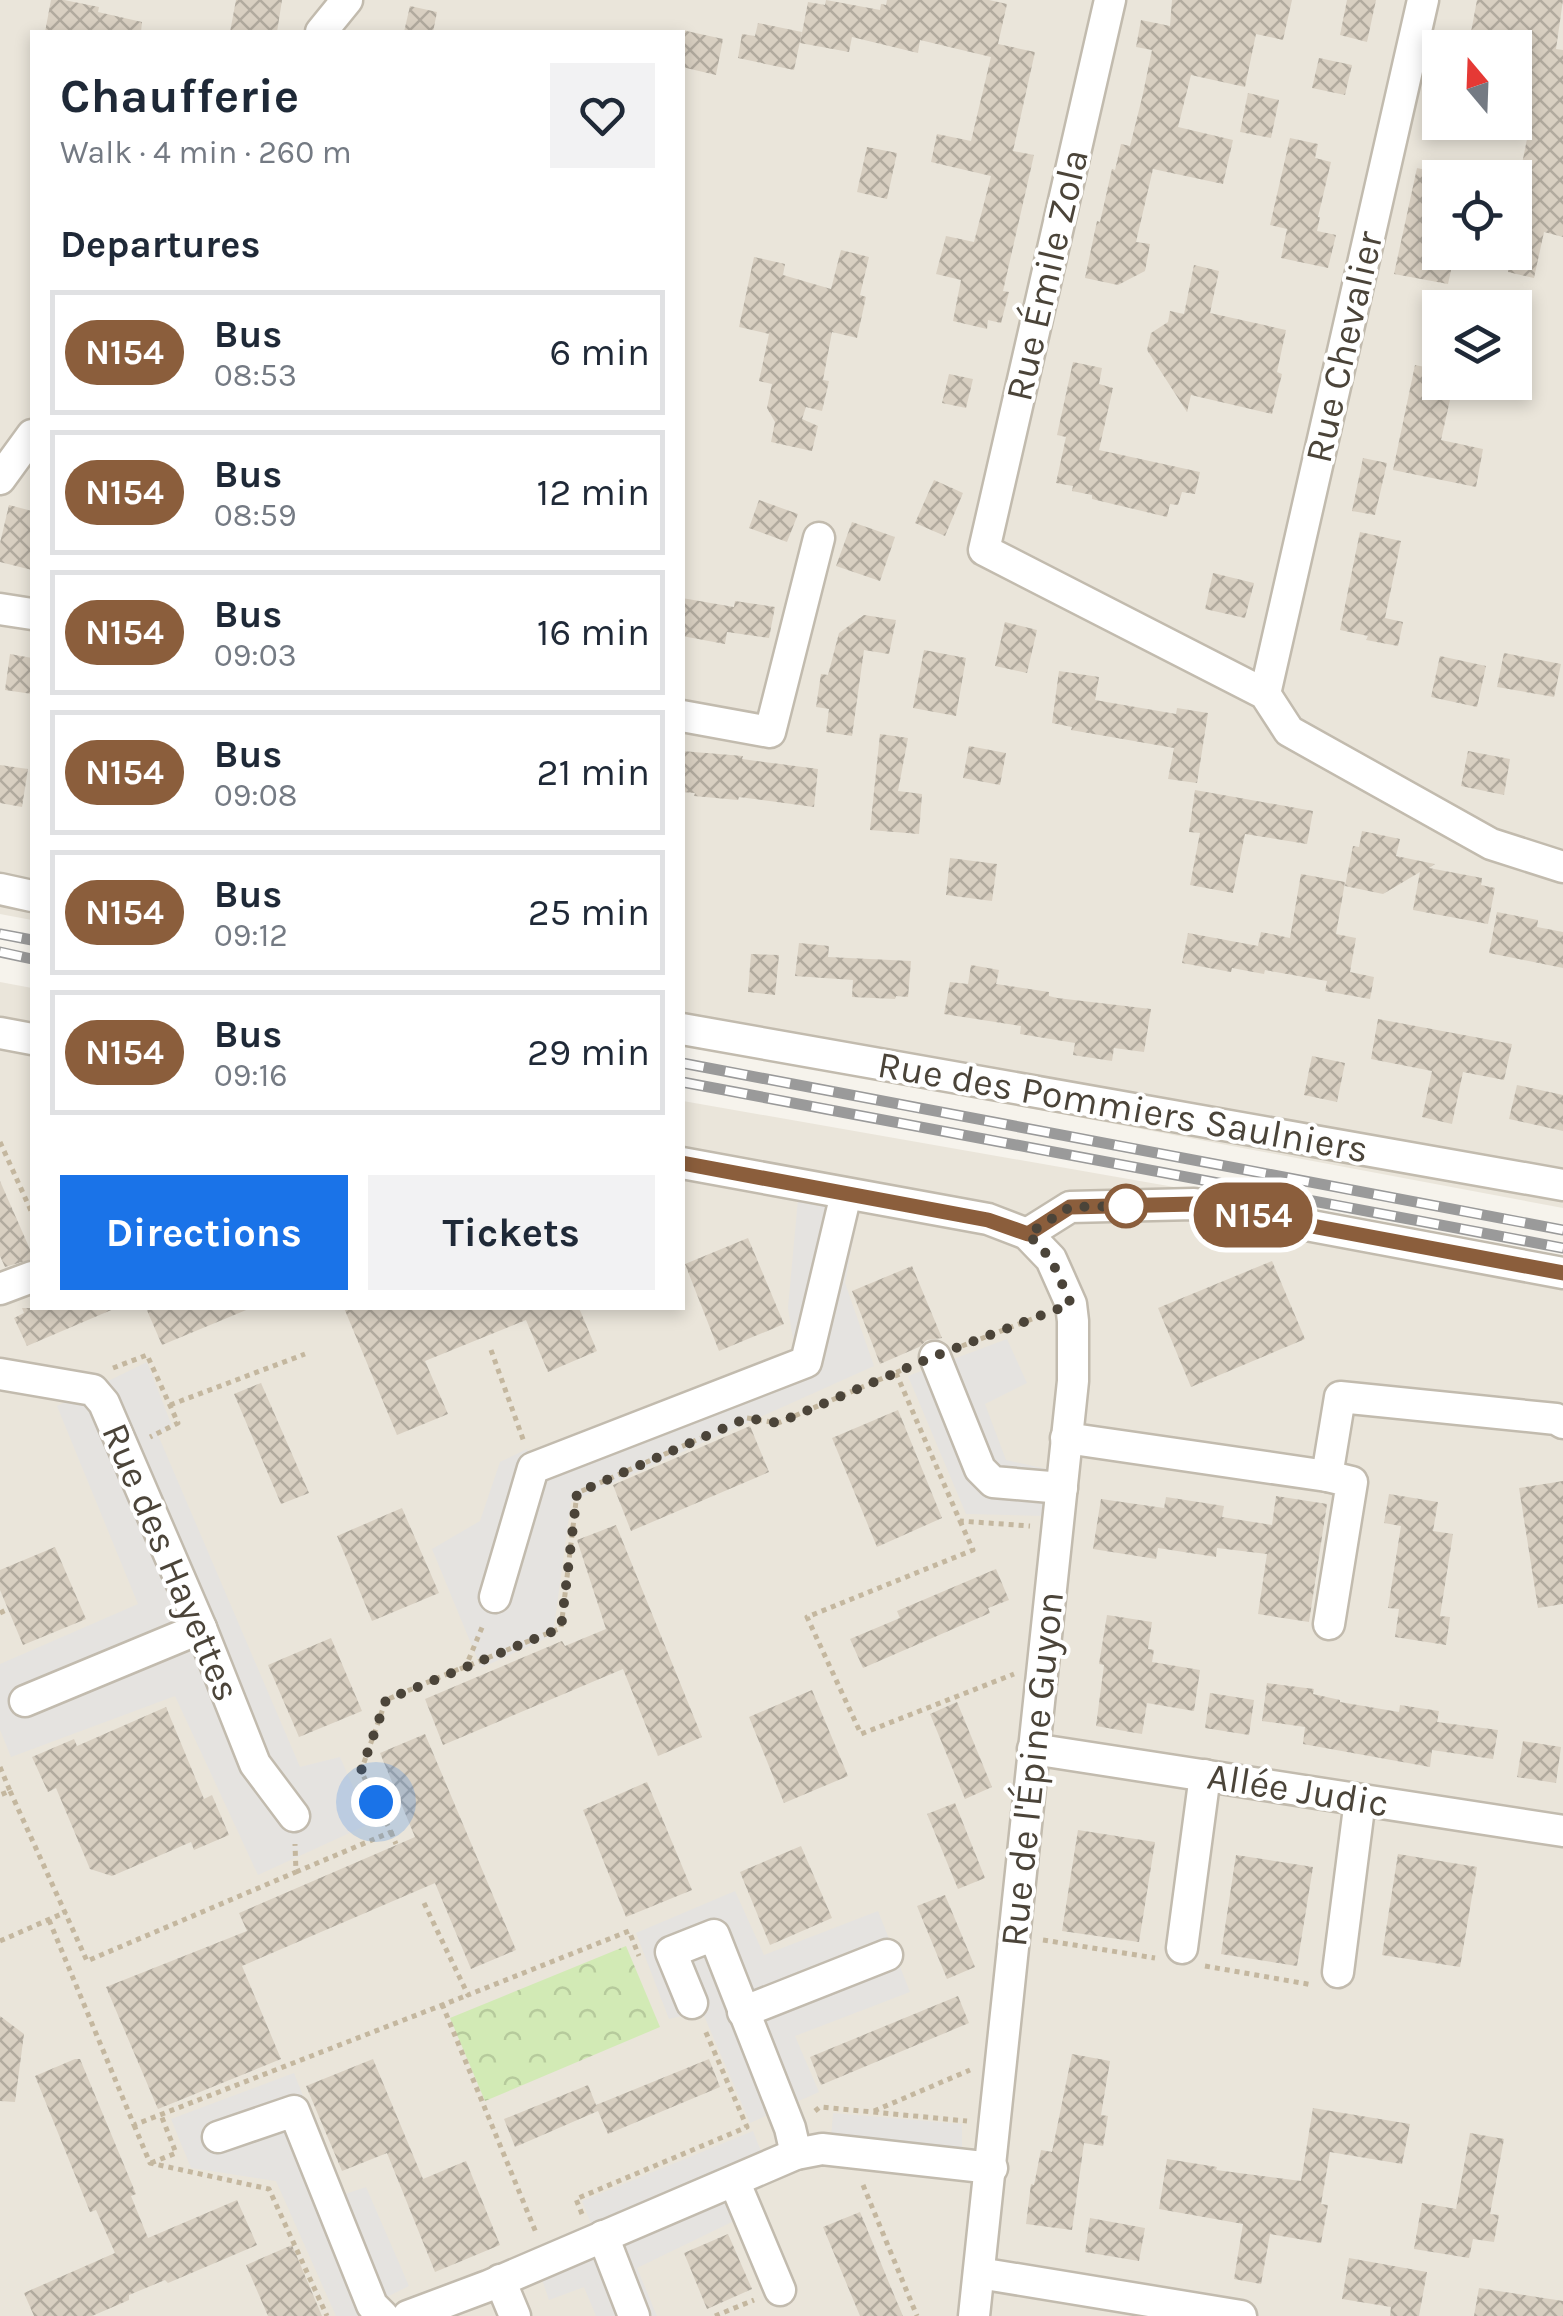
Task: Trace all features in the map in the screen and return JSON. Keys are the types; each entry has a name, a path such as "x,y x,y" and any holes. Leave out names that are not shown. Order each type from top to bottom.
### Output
{"street":[{"path":"323,30 347,0"},
{"name":"Rue Émile Zola","path":"1110,0 984,550 1265,694"},
{"name":"Rue Chevalier","path":"1265,694 1423,0"},
{"path":"0,479 30,437"},
{"path":"685,717 770,732 819,538"},
{"path":"0,609 30,614"},
{"path":"1265,694 1290,730 1491,844 1563,867"},
{"path":"0,889 30,896"},
{"name":"Rue des Pommiers Saulniers","path":"685,1030 1563,1185"},
{"path":"0,1033 30,1040"},
{"path":"685,1164 988,1220 1028,1234 1070,1207 1194,1204 1563,1273"},
{"path":"495,1597 534,1468 806,1362 846,1194"},
{"name":"Rue de l'Épine Guyon","path":"974,2316 1073,1382 1071,1304 1051,1259 1028,1234"},
{"path":"0,1289 30,1278"},
{"path":"935,1356 980,1469 993,1482 1062,1488"},
{"name":"Rue des Hayettes","path":"0,1374 93,1390 104,1402 255,1764 294,1816"},
{"path":"1326,1476 1340,1397 1556,1419 1563,1423"},
{"path":"1066,1438 1352,1482 1329,1624"},
{"path":"25,1701 201,1628"},
{"name":"Allée Judic","path":"1033,1749 1563,1831"},
{"path":"1182,1948 1205,1776"},
{"path":"1338,1972 1360,1800"},
{"path":"696,2011 671,1952 714,1935 793,2141"},
{"path":"743,2012 887,1955"},
{"path":"218,2138 294,2112 372,2305 383,2316"},
{"path":"793,2141 822,2149 992,2168"},
{"path":"408,2316 734,2182 793,2141"},
{"path":"734,2182 780,2290"},
{"path":"598,2239 634,2316"},
{"path":"979,2273 1241,2316"},
{"path":"500,2280 515,2316"}],"path":[{"path":"0,1142 30,1209"},
{"path":"747,1418 778,1423 1071,1304"},
{"path":"491,1350 534,1468"},
{"path":"170,1405 305,1354"},
{"path":"68,1384 148,1355 178,1423 125,1449"},
{"path":"396,1844 361,1771 386,1700 561,1628 577,1493 713,1432"},
{"path":"960,1521 973,1550 808,1618 861,1734 1042,1663"},
{"path":"460,1669 466,1666 495,1597"},
{"path":"0,1612 8,1609"},
{"path":"0,1767 87,1961 390,1832"},
{"path":"0,1795 10,1791"},
{"path":"294,1816 296,1872"},
{"path":"424,1903 468,1995"},
{"path":"0,1941 66,1912"},
{"path":"49,1920 150,2163"},
{"path":"134,2125 629,1931 642,1964"},
{"path":"442,2004 547,2260"},
{"path":"696,2011 747,2127"},
{"path":"872,2112 1002,2056"},
{"path":"598,2239 576,2199 747,2127 793,2141 820,2107 996,2124"},
{"path":"150,2163 176,2153 161,2115"},
{"path":"850,2152 917,2316"},
{"path":"150,2163 269,2188 327,2316"},
{"path":"715,2316 780,2290"}],"shaded area":[{"path":"0,0 1563,0 1563,1208 685,1043 685,30 30,30 30,920 0,914"},
{"path":"0,982 30,988 30,1310 685,1310 685,1101 1174,1187 1563,1262 1563,2316 0,2316"},
{"path":"798,1199 858,1213 845,1283 874,1366 571,1502 553,1635 481,1668 432,1549 480,1521 500,1462 527,1449 533,1467 797,1365 788,1308"},
{"path":"1007,1339 1027,1383 985,1404 1006,1460 1047,1469 1047,1516 966,1514 908,1376"},
{"path":"147,1362 172,1426 158,1435 300,1767 340,1757 369,1824 258,1875 175,1696 11,1757 0,1730 0,1664 138,1604 57,1406"},
{"path":"735,1891 764,1955 878,1911 910,1992 795,2036 819,2092 750,2123 702,2011 669,2019 636,1933"},
{"path":"294,2073 342,2195 366,2187 409,2286 373,2304 383,2316 336,2316 276,2181 191,2168 171,2119"},
{"path":"833,2113 962,2124 962,2150 831,2139"},
{"path":"753,2131 767,2167 722,2188 738,2219 637,2268 657,2316 596,2316 584,2287 549,2300 537,2265 597,2239 582,2201"}],"green space":[{"path":"626,1946 660,2027 485,2101 450,2018"}],"building":[{"path":"51,0 99,7 98,12 142,22 141,30 45,30"},
{"path":"236,0 282,0 277,30 230,30"},
{"path":"826,0 880,10 887,0 989,0 1007,4 998,44 1035,52 1013,151 1034,155 1003,291 1009,292 1001,323 988,320 987,329 953,321 961,280 936,274 946,236 974,242 991,176 931,162 937,134 971,141 991,57 920,40 918,53 852,37 849,52 800,43 808,2 825,5"},
{"path":"1172,0 1292,0 1283,40 1256,34 1245,87 1191,75 1178,127 1233,140 1223,184 1153,169 1136,242 1150,244 1145,271 1118,285 1085,278 1112,169 1115,170 1121,144 1130,146 1142,98 1152,50 1136,47 1141,20 1170,26"},
{"path":"1347,0 1376,0 1367,42 1340,35"},
{"path":"1477,0 1563,0 1556,49 1563,50 1563,237 1544,232 1534,278 1508,272 1532,270 1532,160 1523,160 1527,140 1532,140 1532,30 1471,30"},
{"path":"410,6 437,12 433,30 404,30"},
{"path":"758,23 802,32 794,70 738,58 742,34 755,36"},
{"path":"685,31 723,39 716,75 685,68"},
{"path":"1319,58 1352,65 1345,95 1312,88"},
{"path":"1248,93 1279,100 1271,138 1240,132"},
{"path":"1290,138 1318,144 1315,158 1331,162 1317,231 1336,235 1328,268 1281,258 1287,229 1270,225"},
{"path":"867,147 897,153 887,199 857,192"},
{"path":"1417,168 1422,169 1422,270 1451,270 1448,284 1394,274"},
{"path":"841,250 869,257 860,295 866,297 857,338 832,332 823,380 829,381 822,411 806,407 802,419 818,426 812,451 771,442 775,422 767,408 772,384 759,381 769,334 739,327 754,257 785,264 783,275 831,289"},
{"path":"1194,265 1219,271 1210,313 1286,330 1277,372 1282,374 1272,414 1191,395 1187,412 1147,350 1151,333 1168,322 1170,311 1184,314"},
{"path":"1073,362 1102,368 1099,384 1113,388 1099,450 1200,472 1195,494 1182,492 1178,505 1170,504 1167,517 1092,499 1092,495 1072,491 1073,486 1056,483 1066,437 1057,435"},
{"path":"1415,365 1422,366 1422,400 1450,400 1441,440 1483,449 1476,487 1393,470"},
{"path":"949,374 973,379 966,408 942,403"},
{"path":"1363,458 1387,463 1375,515 1352,511"},
{"path":"934,480 963,493 945,536 915,523"},
{"path":"759,500 798,514 787,542 749,528"},
{"path":"9,505 30,510 30,570 0,562"},
{"path":"852,522 895,537 880,581 836,566"},
{"path":"1360,532 1401,541 1385,618 1403,622 1398,646 1340,630"},
{"path":"1213,573 1254,583 1245,618 1205,609"},
{"path":"685,599 734,607 735,601 775,607 769,638 727,632 725,644 685,637"},
{"path":"864,615 896,620 889,654 864,650 852,736 826,732 829,709 816,707 821,674 828,675 839,633"},
{"path":"1005,622 1037,630 1027,673 995,666"},
{"path":"924,650 966,658 956,716 913,708"},
{"path":"1504,653 1561,664 1554,697 1497,687"},
{"path":"10,654 30,658 30,694 5,690"},
{"path":"1440,656 1486,666 1477,707 1431,697"},
{"path":"1059,671 1099,677 1095,700 1176,714 1177,708 1208,713 1197,783 1168,779 1174,748 1071,730 1072,727 1052,723"},
{"path":"880,734 908,738 898,791 922,794 919,834 870,830"},
{"path":"969,746 1006,753 1000,785 963,778"},
{"path":"685,751 818,769 814,807 739,797 738,800 694,796 695,793 685,792"},
{"path":"1468,751 1510,759 1504,795 1461,786"},
{"path":"0,765 28,769 22,807 0,803"},
{"path":"1195,790 1313,811 1307,844 1245,834 1233,893 1190,885 1200,833 1189,832"},
{"path":"1362,831 1400,839 1396,856 1435,864 1429,868 1482,878 1481,885 1495,888 1488,924 1413,910 1420,872 1383,894 1345,886 1353,846 1359,847"},
{"path":"950,858 997,864 992,901 946,895"},
{"path":"1301,874 1345,882 1336,934 1356,938 1350,972 1374,977 1370,999 1325,991 1327,981 1265,970 1264,974 1232,968 1231,972 1182,963 1188,933 1258,946 1261,932 1290,938"},
{"path":"1497,912 1538,920 1537,927 1563,932 1563,968 1489,953"},
{"path":"799,943 829,946 828,957 911,961 908,997 852,997 853,980 795,976"},
{"path":"751,954 779,955 775,995 748,992"},
{"path":"971,965 999,970 996,984 1049,992 1049,996 1057,998 1151,1009 1144,1052 1114,1048 1112,1061 1073,1055 1075,1043 1020,1034 1021,1026 944,1014 950,982 968,984"},
{"path":"1378,1019 1512,1044 1504,1080 1463,1072 1452,1124 1422,1117 1432,1071 1371,1059"},
{"path":"1312,1056 1345,1063 1337,1102 1304,1095"},
{"path":"1517,1085 1563,1095 1563,1131 1509,1119"},
{"path":"0,1181 30,1249 30,1260 5,1267 0,1256"},
{"path":"748,1238 784,1324 719,1351 685,1264"},
{"path":"1272,1261 1305,1339 1191,1387 1158,1308"},
{"path":"912,1266 942,1338 927,1340 880,1364 852,1291"},
{"path":"22,1308 111,1310 27,1346 14,1318 24,1313"},
{"path":"147,1310 246,1310 162,1345"},
{"path":"345,1310 580,1310 597,1351 548,1372 526,1320 425,1361 448,1414 397,1435"},
{"path":"261,1383 309,1493 281,1504 234,1394"},
{"path":"898,1410 942,1518 877,1547 832,1438"},
{"path":"750,1426 769,1472 631,1531 613,1485"},
{"path":"1563,1481 1563,1604 1538,1608 1519,1488"},
{"path":"1389,1494 1438,1502 1433,1531 1453,1534 1440,1616 1450,1617 1446,1645 1395,1637 1399,1609 1388,1608 1401,1526 1384,1523"},
{"path":"1276,1496 1327,1504 1309,1622 1258,1614 1267,1554 1217,1548 1216,1557 1158,1548 1156,1559 1093,1549 1101,1499 1164,1508 1166,1497 1224,1506 1222,1517 1272,1525"},
{"path":"402,1508 439,1593 372,1621 337,1536"},
{"path":"616,1525 702,1737 658,1756 623,1669 443,1745 425,1699 562,1641 565,1646 606,1629 577,1540"},
{"path":"55,1547 86,1619 23,1645 0,1590 0,1570"},
{"path":"996,1569 1009,1600 988,1608 990,1613 863,1668 850,1639 900,1618 897,1611"},
{"path":"1107,1615 1152,1622 1148,1649 1154,1650 1152,1662 1200,1670 1194,1711 1147,1703 1142,1734 1096,1726 1104,1665 1099,1664"},
{"path":"331,1638 362,1711 299,1737 268,1665"},
{"path":"1267,1683 1314,1689 1313,1694 1340,1702 1399,1712 1400,1705 1439,1711 1437,1722 1498,1730 1493,1759 1432,1750 1430,1767 1303,1744 1305,1727 1262,1721"},
{"path":"812,1690 848,1776 784,1803 749,1717"},
{"path":"1210,1693 1254,1700 1249,1735 1205,1728"},
{"path":"957,1702 992,1787 965,1799 930,1714"},
{"path":"166,1707 204,1799 212,1795 229,1835 194,1850 191,1842 112,1876 90,1869 56,1788 48,1792 32,1757 74,1739 77,1746"},
{"path":"425,1734 516,1950 471,1969 435,1883 242,1966 281,2059 158,2109 106,1987 247,1931 239,1913 415,1837 380,1753"},
{"path":"1523,1741 1561,1747 1556,1783 1517,1777"},
{"path":"647,1782 692,1890 626,1917 583,1810"},
{"path":"955,1803 985,1878 958,1889 927,1814"},
{"path":"1078,1830 1155,1842 1139,1942 1062,1931"},
{"path":"801,1846 832,1918 770,1945 740,1872"},
{"path":"1398,1854 1477,1867 1460,1967 1382,1955"},
{"path":"1236,1855 1313,1867 1297,1966 1221,1954"},
{"path":"945,1895 975,1967 947,1979 917,1906"},
{"path":"958,1996 969,2023 821,2085 810,2057"},
{"path":"0,2016 24,2034 15,2102 0,2101"},
{"path":"1072,2054 1110,2061 1101,2115 1108,2116 1103,2146 1084,2143 1072,2230 1026,2224 1031,2184 1034,2185 1041,2150 1052,2152"},
{"path":"80,2059 136,2194 131,2196 148,2238 237,2200 257,2245 168,2283 165,2280 129,2295 129,2300 92,2316 34,2316 24,2293 115,2253 96,2210 90,2212 35,2076"},
{"path":"373,2059 423,2179 466,2161 500,2245 435,2272 387,2153 342,2171 306,2086"},
{"path":"709,2059 720,2087 608,2134 598,2111 515,2147 504,2119 588,2085 596,2105"},
{"path":"1313,2108 1410,2124 1402,2164 1330,2152 1321,2204 1328,2205 1321,2243 1270,2234 1261,2284 1234,2279 1243,2224 1159,2209 1167,2159 1301,2181"},
{"path":"1470,2133 1504,2139 1490,2214 1499,2215 1494,2242 1473,2239 1469,2258 1414,2249 1422,2203 1456,2209"},
{"path":"860,2212 903,2316 860,2316 823,2227"},
{"path":"1090,2218 1145,2228 1139,2261 1085,2252"},
{"path":"728,2234 752,2289 707,2309 684,2253"},
{"path":"292,2245 322,2316 268,2316 246,2265"},
{"path":"1349,2258 1427,2272 1419,2316 1390,2316 1391,2307 1342,2299"},
{"path":"1479,2288 1563,2301 1563,2316 1474,2316"}],"railway":[{"path":"0,934 30,940"},
{"path":"0,952 30,959"},
{"path":"685,1064 1563,1230"},
{"path":"685,1083 1563,1248"}],"bus line":[{"name":"N154","path":"685,1164 988,1220 1028,1234 1070,1207 1194,1204 1563,1273"}],"route":[{"path":"376,1802 361,1771 386,1700 561,1628 577,1493 747,1418 778,1423 1071,1304 1051,1259 1028,1234 1070,1207 1132,1206 1126,1206"}]}
